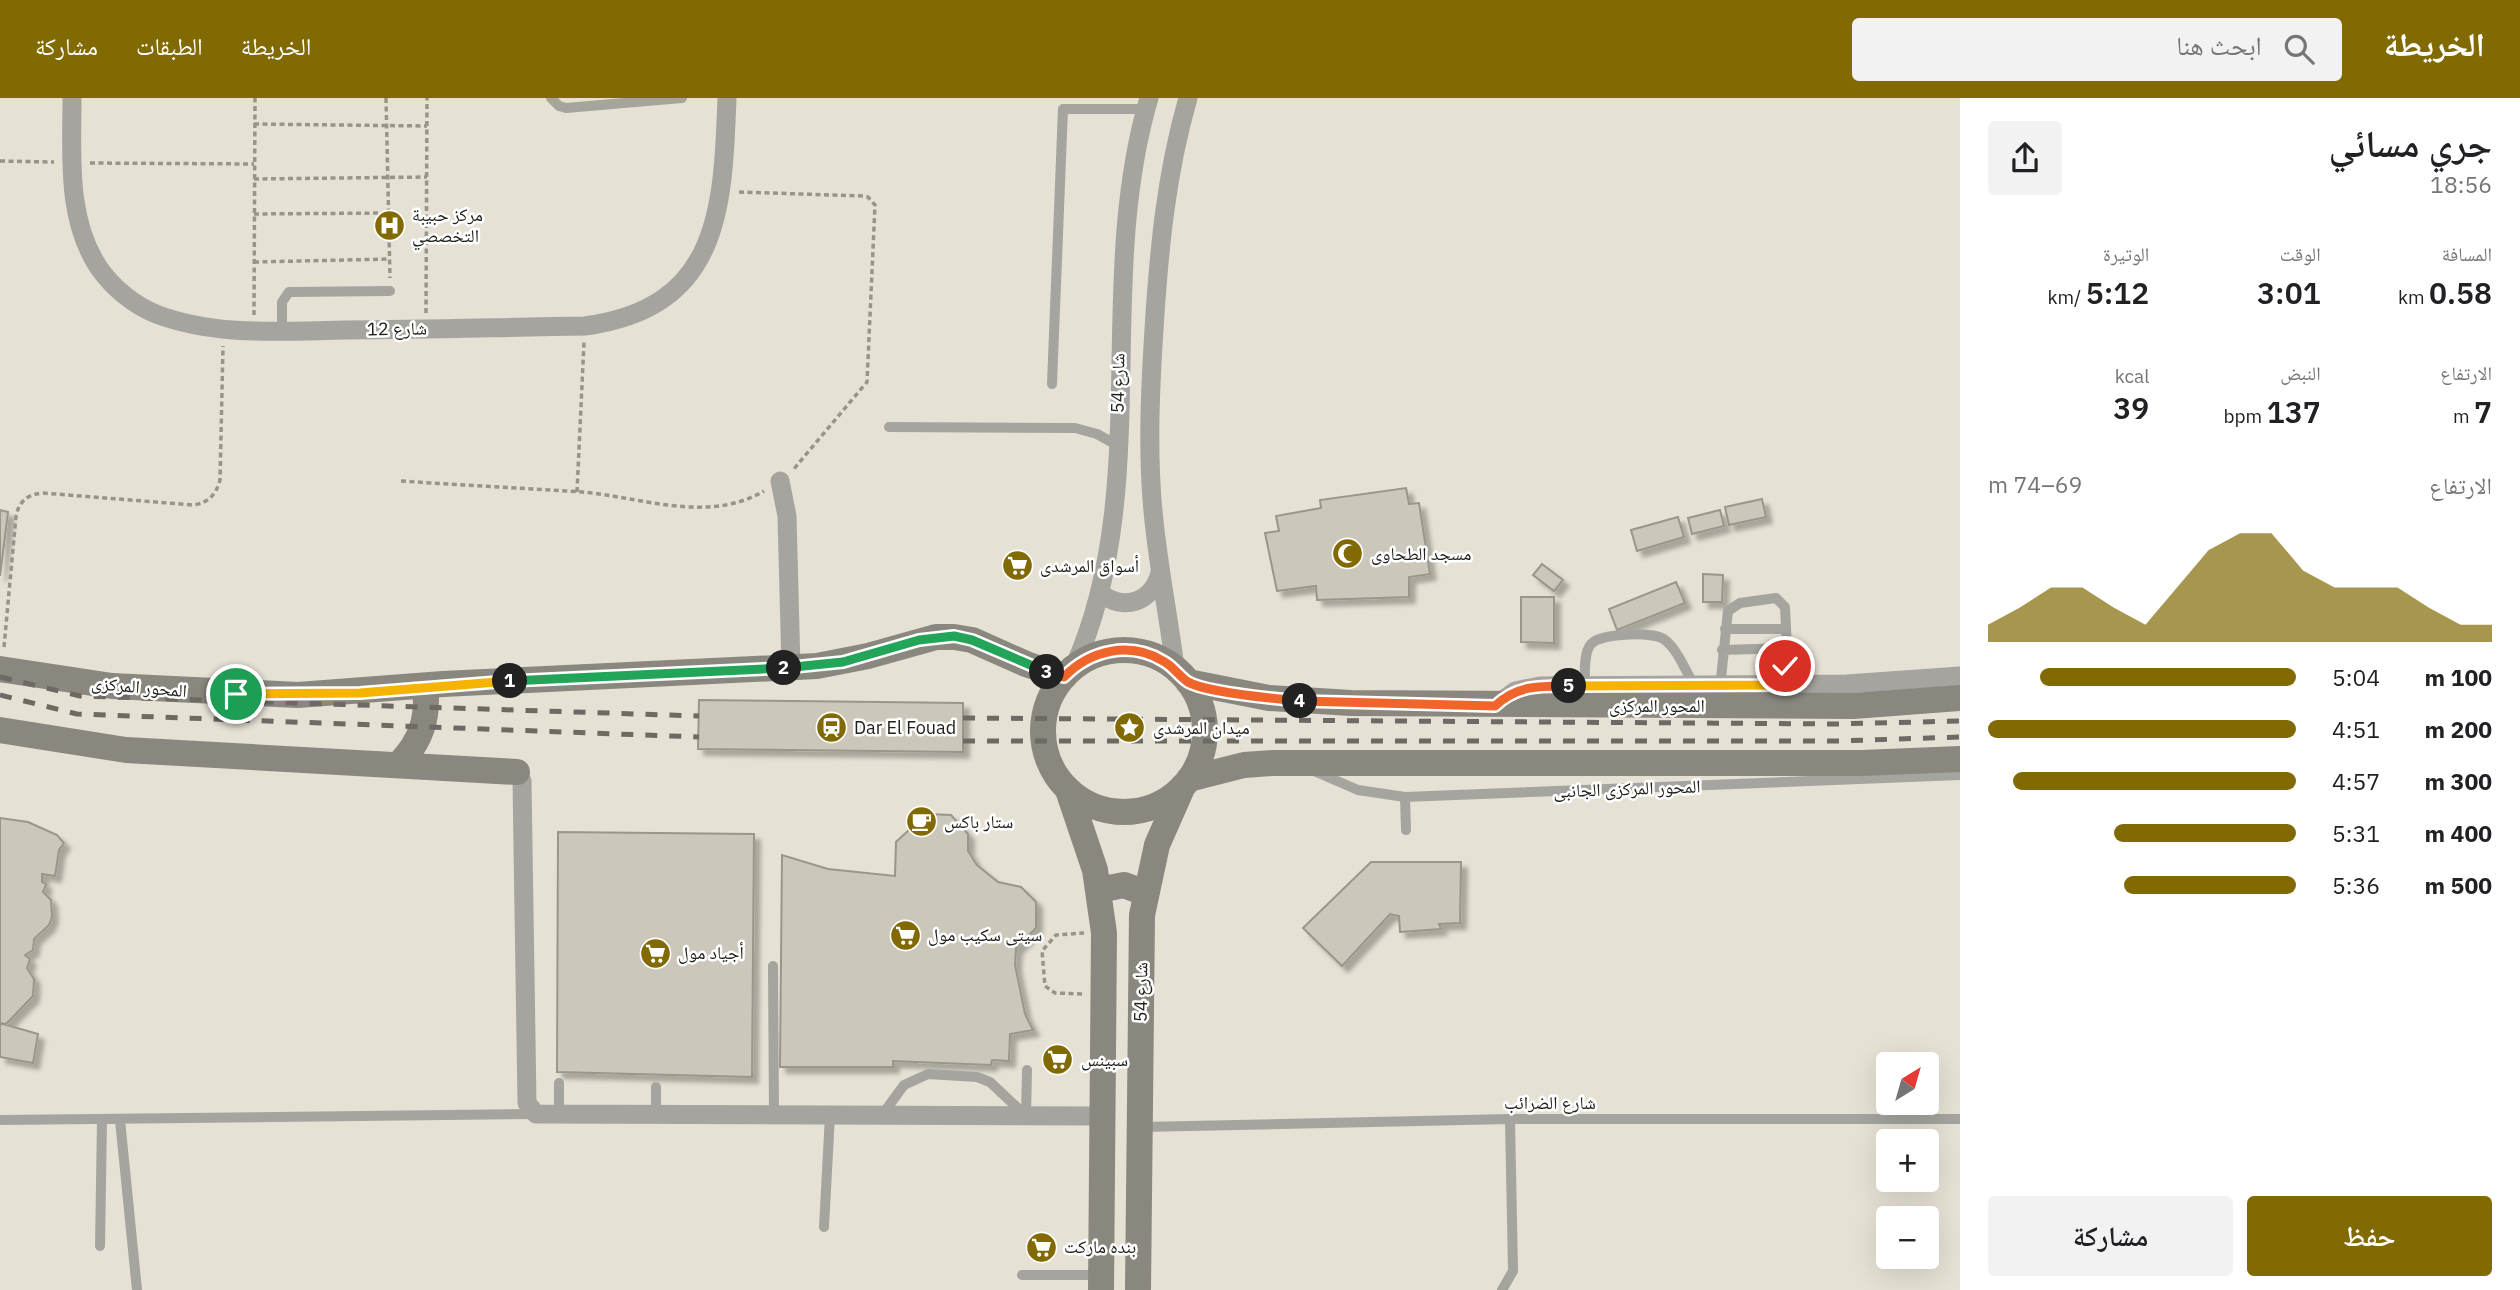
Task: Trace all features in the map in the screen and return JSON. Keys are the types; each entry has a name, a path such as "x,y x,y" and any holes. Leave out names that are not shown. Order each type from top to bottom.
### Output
{"main road":[{"name":"المحور المركزى","path":"1,669 112,685 236,694 360,693 425,686 791,668 843,662 919,640 954,636 972,640 1026,664 1070,671"},
{"path":"1101,1283 1104,933 1099,890 1088,841 1068,790 1051,766 1043,738 1048,701 1070,671 1099,654 1126,650 1160,659 1182,675 1200,705 1205,731 1203,748 1186,783"},
{"name":"المحور المركزى","path":"1182,675 1269,698 1310,702 1495,706 1584,696 1779,695 1853,706 1960,698"},
{"path":"399,764 413,748 423,729 427,708 425,686"},
{"path":"0,730 126,750 517,772"},
{"path":"1068,790 1100,808 1136,811 1161,802 1186,783 1244,765 1862,763 1960,758"},
{"name":"شارع 54","path":"1138,1290 1141,937 1145,893 1157,845 1186,783"},
{"path":"1099,890 1124,885 1145,893"}],"street":[{"name":"شارع 12","path":"72,98 72,162 82,235 99,269 124,296 155,314 223,330 253,331 585,326 620,321 653,308 680,286 702,258 710,236 719,191 727,98"},
{"name":"شارع 54","path":"1182,675 1160,573 1150,470 1152,355 1162,221 1176,140 1188,98"},
{"name":"شارع 54","path":"1070,671 1100,593 1115,519 1122,256 1147,103"},
{"path":"780,481 787,516 791,668"},
{"path":"1100,593 1117,602 1136,602 1152,591 1160,573"},
{"path":"1779,695 1960,676"},
{"path":"517,772 522,781 527,1103 537,1114 1102,1116"}],"lane":[{"path":"551,98 559,106 566,108 682,98"},
{"path":"1052,384 1063,109 1147,103"},
{"path":"282,331 282,302 289,292 390,291"},
{"path":"889,427 1076,428 1097,434 1117,445"},
{"path":"1710,695 1722,650 1726,615 1735,605 1776,598 1784,604 1787,648 1779,695"},
{"path":"1725,629 1786,629"},
{"path":"1584,696 1587,655 1592,643 1600,639 1646,634 1654,634 1668,642 1710,695"},
{"path":"1722,650 1787,648"},
{"name":"المحور المركزى الجانبى","path":"1301,763 1334,782 1357,790 1405,797 1960,775"},
{"path":"1405,797 1406,830"},
{"path":"773,966 774,1115"},
{"path":"1026,1116 1027,1070"},
{"path":"882,1115 904,1085 928,1074 977,1077 1000,1090 1026,1116"},
{"path":"559,1083 559,1114"},
{"path":"656,1087 656,1114"},
{"path":"0,1120 537,1114"},
{"path":"824,1227 830,1115"},
{"path":"1502,1290 1513,1271 1510,1119"},
{"name":"شارع الضرائب","path":"1139,1127 1510,1119 1960,1119"},
{"path":"100,1246 102,1120"},
{"path":"120,1120 137,1290"},
{"path":"1022,1275 1101,1283"}],"path":[{"path":"253,331 254,98"},
{"path":"386,98 390,291"},
{"path":"426,329 427,98"},
{"path":"254,124 427,126"},
{"path":"0,162 254,164"},
{"path":"254,179 427,177"},
{"path":"401,481 577,492 631,497 666,506 715,507 738,502 791,473 867,382 875,205 868,197 863,196 719,191"},
{"path":"254,214 389,214"},
{"path":"254,262 390,259"},
{"path":"577,492 585,326"},
{"path":"1,669 16,516 28,497 43,493 193,505 214,495 220,480 223,330"},
{"path":"1103,994 1060,994 1049,990 1043,980 1042,951 1050,939 1062,933 1104,933"}],"building":[{"name":"مسجد الطحاوى","path":"1406,488 1409,504 1419,503 1430,574 1409,577 1409,597 1317,600 1316,586 1277,591 1265,533 1279,531 1276,516 1321,508 1320,500"},
{"path":"1762,499 1766,517 1729,525 1725,507"},
{"path":"0,510 8,512 0,576"},
{"path":"1720,510 1724,526 1692,534 1688,518"},
{"path":"1678,517 1684,537 1637,551 1631,530"},
{"path":"1542,564 1563,580 1554,591 1533,575"},
{"path":"1703,574 1723,575 1722,602 1703,602"},
{"path":"1676,582 1685,603 1617,630 1609,609"},
{"path":"1521,597 1554,597 1554,643 1521,642"},
{"name":"Dar El Fouad","path":"699,700 963,703 963,752 698,749"},
{"name":"سيتى سكيب مول","path":"926,814 951,815 968,834 968,851 977,865 998,882 1021,887 1036,902 1036,928 1016,948 1015,965 1025,1014 1033,1030 1010,1034 1009,1061 992,1060 991,1065 893,1061 893,1067 780,1067 782,855 828,869 895,876 896,842"},
{"path":"0,818 28,822 57,835 64,843 59,850 55,876 42,874 42,882 46,884 43,892 51,900 52,917 49,925 34,939 33,950 25,955 30,959 27,968 34,979 33,996 6,1024 0,1023"},
{"name":"أجياد مول","path":"558,832 754,834 752,1077 557,1072"},
{"path":"1371,862 1461,862 1460,923 1439,924 1441,929 1400,932 1399,916 1390,914 1342,966 1303,928"},
{"path":"0,1023 38,1034 33,1063 0,1057"}],"railway":[{"path":"0,677 80,696 699,716"},
{"path":"0,695 77,714 699,737"},
{"path":"963,718 1835,724 1960,721"},
{"path":"963,741 1837,741 1960,737"}],"place":[{"name":"مركز حبيبة التخصصي","path":"389,225"},
{"name":"مسجد الطحاوى","path":"1348,554"},
{"name":"أسواق المرشدى","path":"1017,566"},
{"name":"Dar El Fouad","path":"831,728"},
{"name":"ميدان المرشدى","path":"1130,728"},
{"name":"ستار باكس","path":"921,822"},
{"name":"سيتى سكيب مول","path":"905,935"},
{"name":"أجياد مول","path":"655,953"},
{"name":"سبينس","path":"1058,1060"},
{"name":"بنده ماركت","path":"1041,1247"}],"route":[{"path":"236,694 360,693 443,684 817,666 868,656 919,640 954,636 972,640 1026,664 1064,677 1075,665 1091,656 1126,650 1143,652 1160,659 1175,668 1188,682 1228,692 1351,704 1495,706 1515,691 1540,686 1782,685 1785,666"}]}
